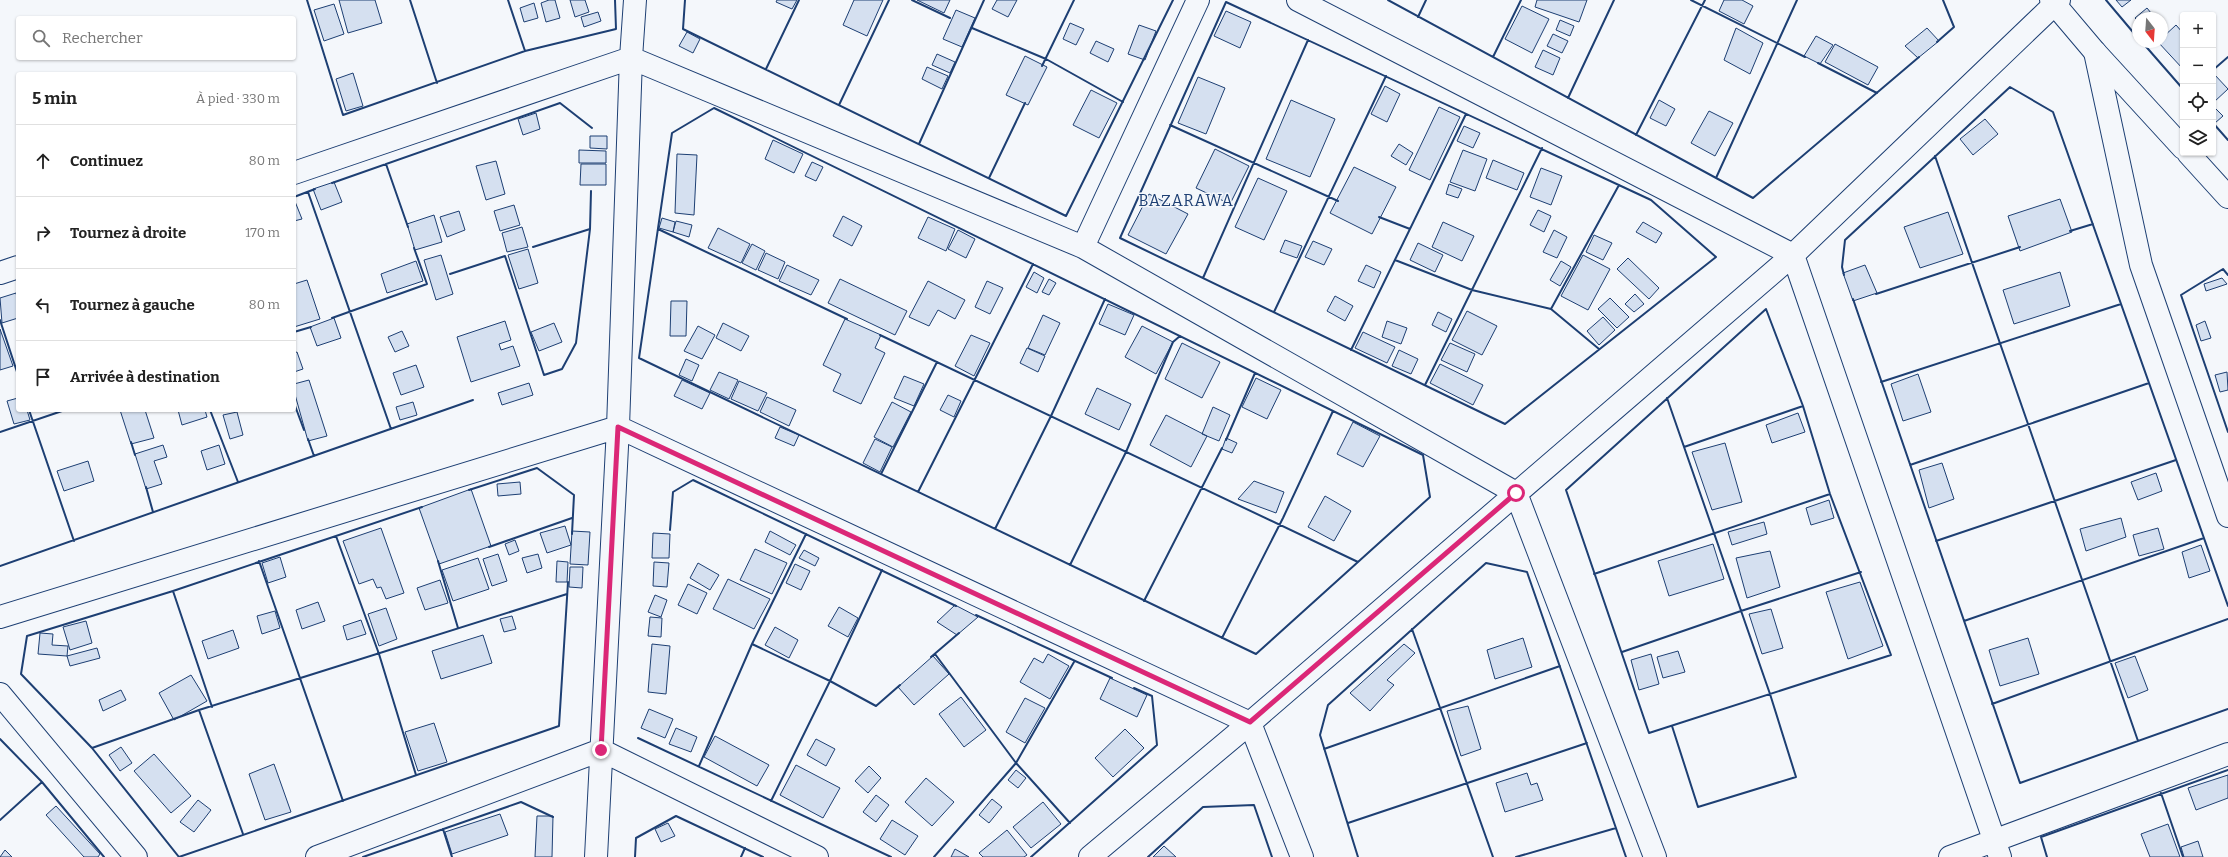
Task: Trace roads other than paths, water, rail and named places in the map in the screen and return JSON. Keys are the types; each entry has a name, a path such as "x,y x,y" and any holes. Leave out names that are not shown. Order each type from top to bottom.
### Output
{"street":[{"path":"596,857 618,427 630,58 635,0"},
{"path":"1083,247 1198,0"},
{"path":"1298,0 1793,255 1997,848"},
{"path":"1090,857 1250,722 1793,255 2055,1 2095,52 2180,145"},
{"path":"2095,52 2141,265 2228,516"},
{"path":"296,172 630,58 1083,247 1516,493 1655,857"},
{"path":"2191,156 2228,196"},
{"path":"0,273 16,268"},
{"path":"0,617 618,427 1250,722 1302,857"},
{"path":"0,694 136,857"},
{"path":"317,857 601,750 817,857"},
{"path":"1950,857 1997,848 2228,754"}],"district":[{"name":"BAZARAWA","path":"1186,200"}]}
